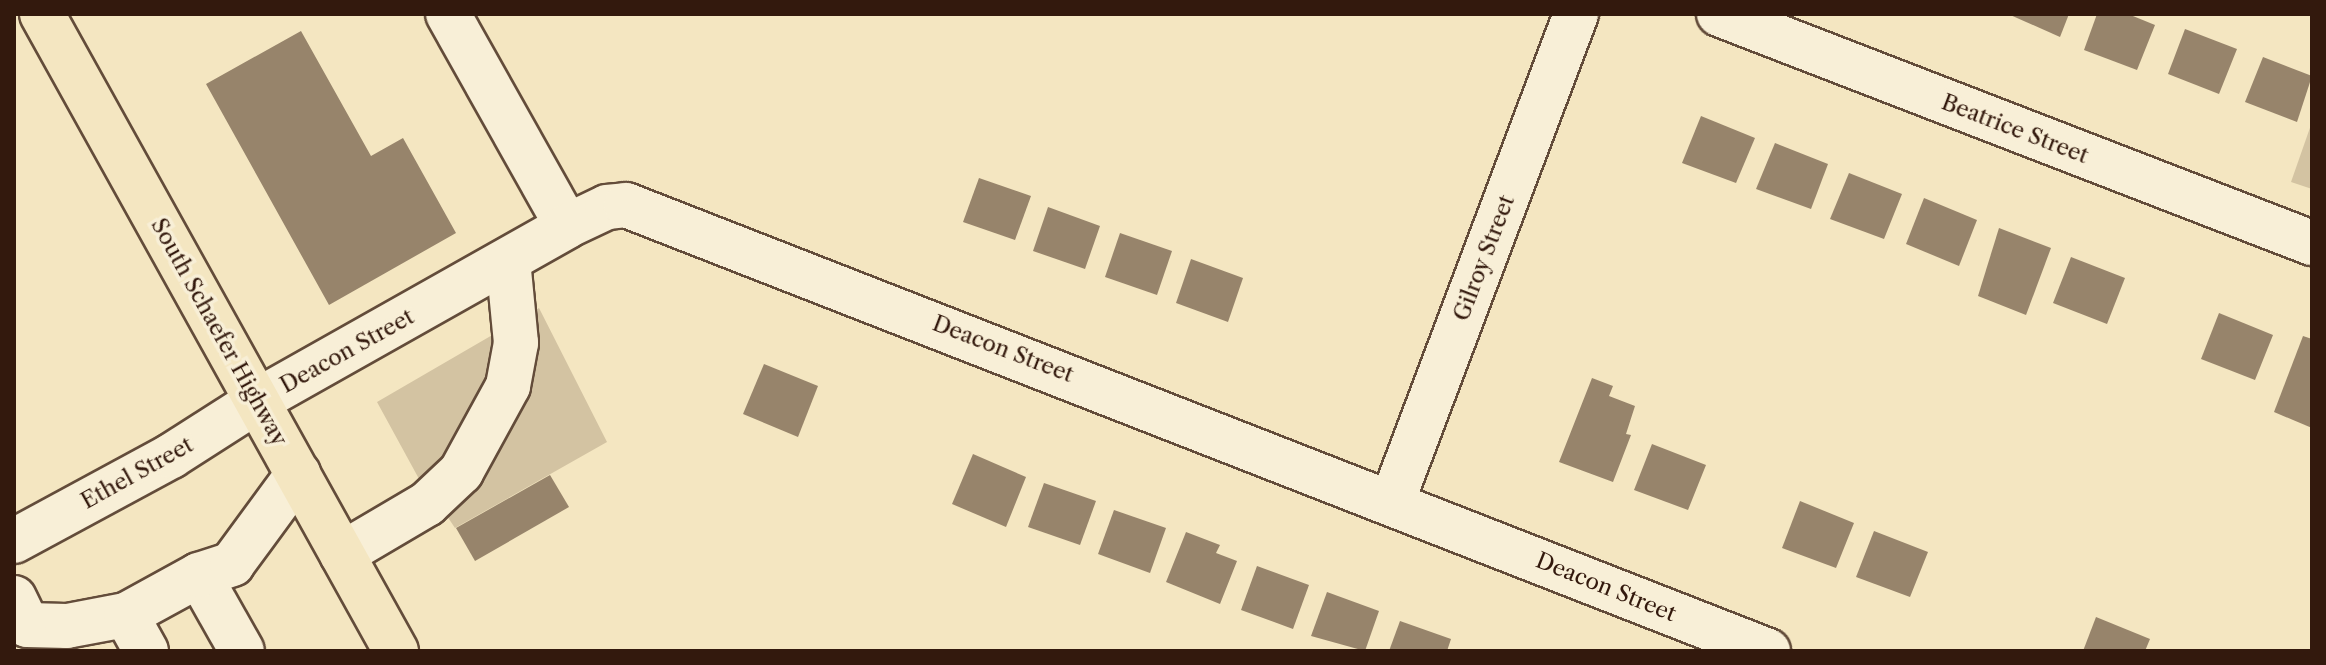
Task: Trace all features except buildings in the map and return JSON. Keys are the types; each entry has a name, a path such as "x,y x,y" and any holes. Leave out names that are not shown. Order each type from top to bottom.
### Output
{"main road":[{"name":"South Schaefer Highway","path":"42,14 396,651"}],"street":[{"path":"448,14 567,226"},
{"name":"Gilroy Street","path":"1392,502 1576,14"},
{"name":"Beatrice Street","path":"1719,14 2312,243"},
{"name":"Deacon Street","path":"257,401 567,226 607,207 645,209 1768,651"},
{"path":"342,554 427,504 461,472 508,386 516,343 508,260"},
{"name":"Ethel Street","path":"14,541 171,456 257,401"},
{"path":"14,598 27,625 136,633 199,575 232,564 298,474"},
{"path":"199,575 242,651"}],"shaded area":[{"path":"2312,122 2312,189 2291,182"},
{"path":"539,308 607,442 455,528 441,507 436,510 377,402"}]}
